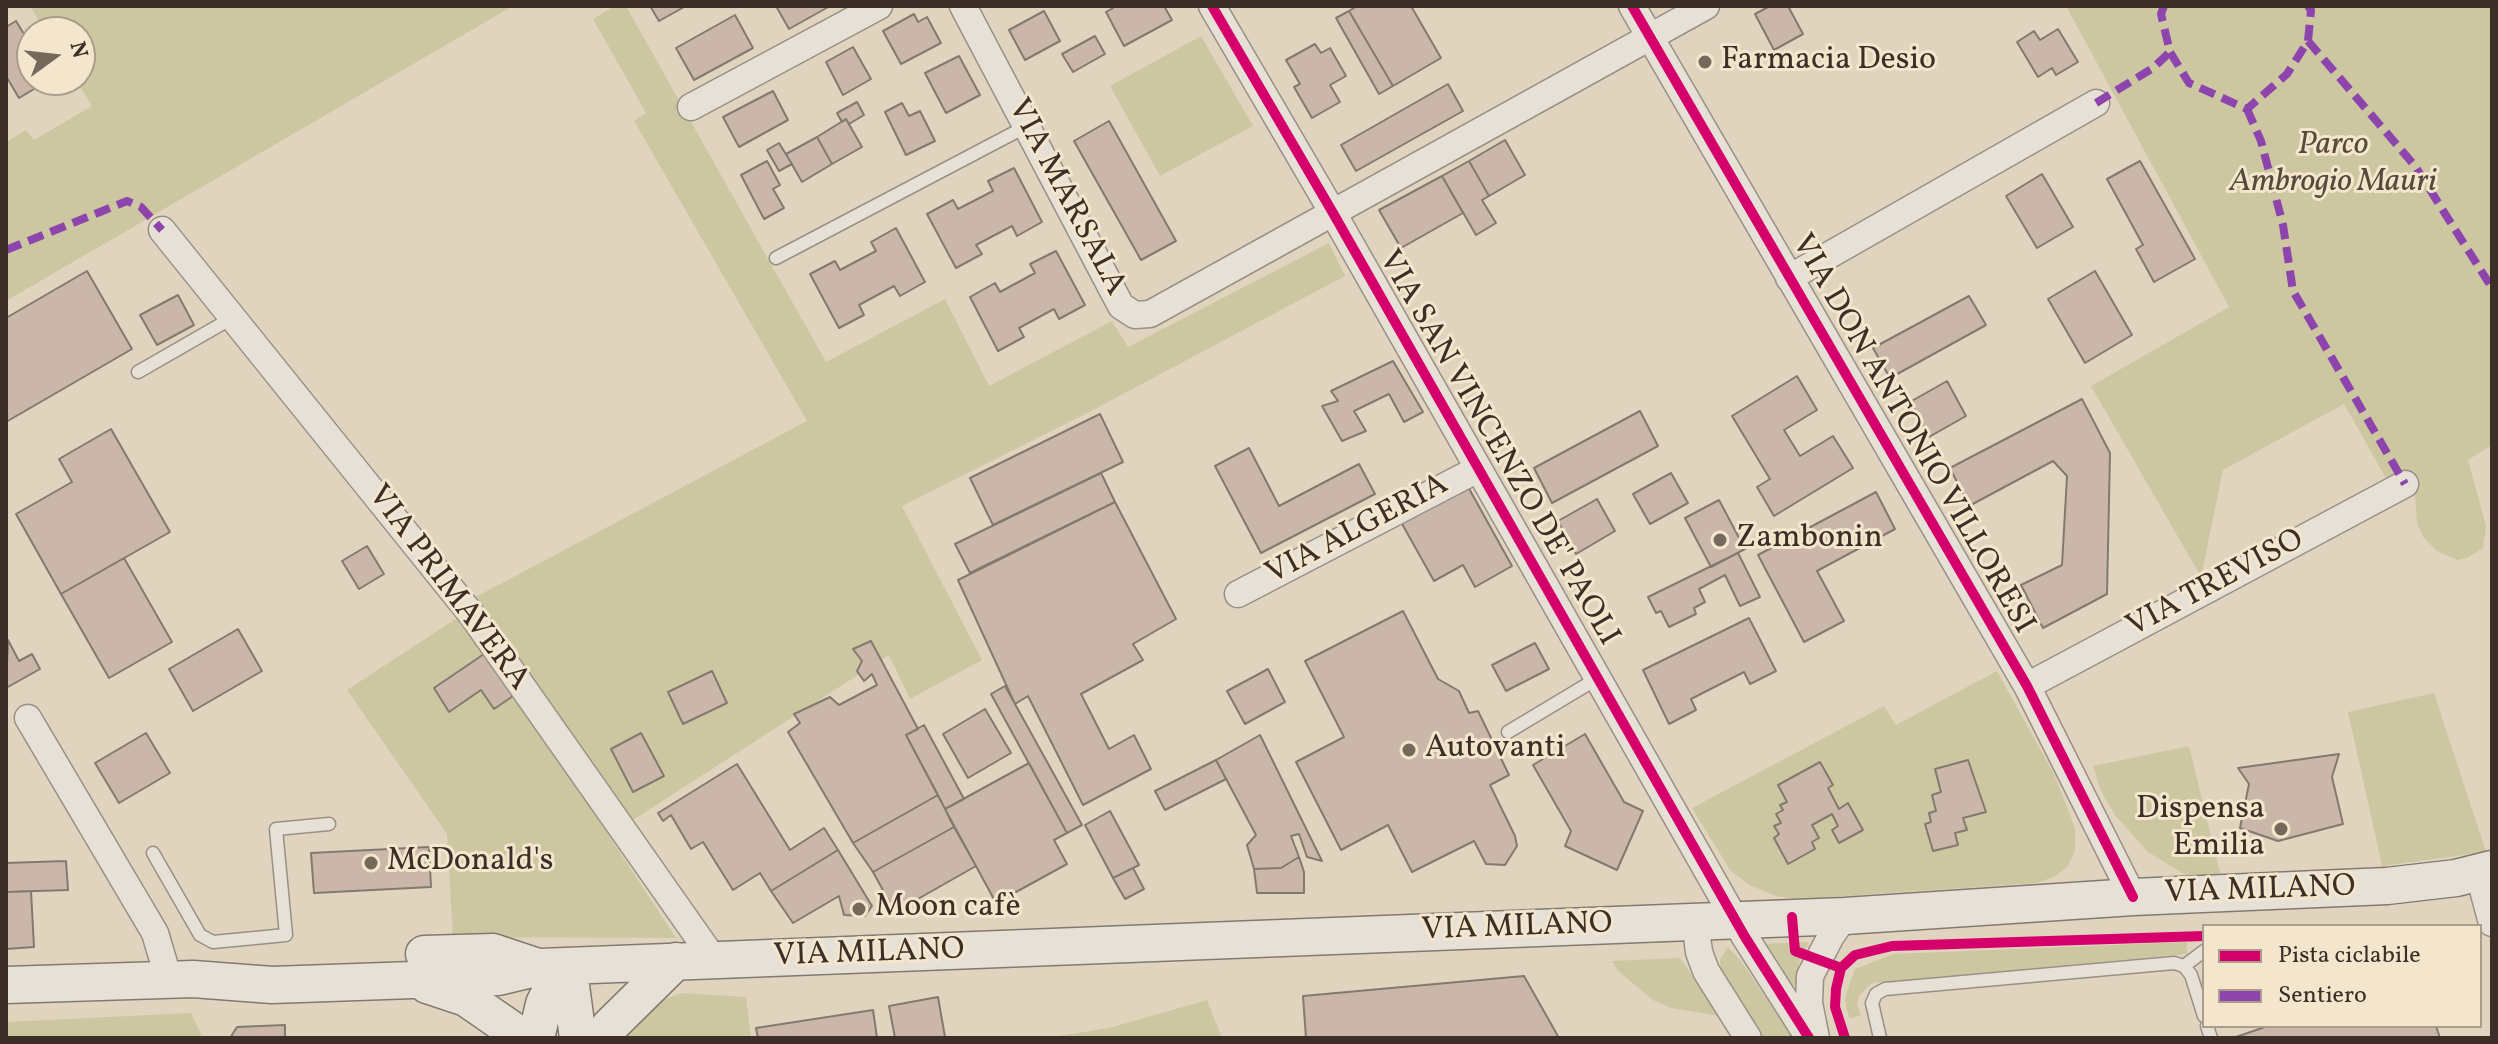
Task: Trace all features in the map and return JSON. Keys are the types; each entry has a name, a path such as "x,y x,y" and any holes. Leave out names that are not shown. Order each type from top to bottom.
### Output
{"main road":[{"name":"VIA MILANO","path":"271,973 407,980 498,977 551,968 676,961 1845,916 2133,897 2481,881"},
{"name":"VIA MILANO","path":"271,973 493,952 551,968"},
{"path":"603,1038 609,1027 676,961"},
{"path":"536,1038 551,968"},
{"path":"551,968 571,986 578,1038"},
{"path":"6,985 181,980 271,973"},
{"path":"407,980 466,998 524,1038"}],"street":[{"path":"691,107 879,6"},
{"name":"VIA MARSALA","path":"963,6 1121,306 1135,315 1150,314 1333,213"},
{"name":"VIA SAN VINCENZO DE' PAOLI","path":"1212,6 1736,920 1809,1038"},
{"name":"VIA DON ANTONIO VILLORESI","path":"1632,6 2027,686 2133,897"},
{"path":"1333,213 1706,6"},
{"path":"1789,278 2096,103"},
{"name":"VIA PRIMAVERA","path":"162,230 472,615 715,961"},
{"name":"VIA ALGERIA","path":"1238,594 1478,469"},
{"name":"VIA TREVISO","path":"2027,686 2405,484"},
{"path":"28,718 181,980"},
{"path":"2481,881 2492,923"},
{"path":"1816,1038 1809,1003 1810,976 1845,916"},
{"path":"1695,921 1699,952 1706,971 1748,1038"}],"lane":[{"path":"776,258 1027,126"},
{"path":"138,372 232,318"},
{"path":"1508,732 1598,678"},
{"path":"153,853 200,935 213,942 286,935 276,829 329,824"},
{"path":"2184,966 2202,952"},
{"path":"1880,1038 1872,1003 1876,994 1885,989 2174,963 2184,966 2191,975 2202,1010"}],"green space":[{"path":"30,6 513,6 6,301 6,142 26,130 34,140 92,106 86,96 96,96 96,16 36,16"},
{"path":"615,6 626,6 826,362 945,299 989,386 1112,321 1128,347 1329,243 1345,276 1091,411 902,506 982,660 910,699 889,655 633,820 472,599 807,421 634,121 646,113 593,19"},
{"name":"Parco Ambrogio Mauri","path":"2066,6 2492,6 2492,445 2468,460 2486,526 2483,548 2457,560 2437,551 2423,537 2417,523 2415,494 2400,503 2344,404 2223,470 2201,577 2091,386 2229,307"},
{"path":"1201,36 1253,126 1160,176 1110,86"},
{"path":"463,614 676,938 453,937 447,834 347,690"},
{"path":"1997,671 2054,774 2075,828 2075,851 2067,867 2054,877 2036,883 1798,899 1776,896 1749,885 1730,870 1692,808 1884,706 1896,725"},
{"path":"2434,693 2486,852 2382,866 2348,712"},
{"path":"2189,746 2221,877 2187,876 2148,852 2115,815 2100,789 2093,766"},
{"path":"1809,942 1799,963 1792,1000 1760,944"},
{"path":"2187,942 2187,954 1872,983 1859,996 1857,1004 1861,1015 1850,1019 1846,1007 1845,997 1855,969 1893,954"},
{"path":"1728,947 1741,961 1793,1038 1756,1038 1721,983 1720,959"},
{"path":"1680,958 1720,1016 1671,1008 1653,1000 1618,971 1612,961"},
{"path":"681,993 746,997 751,1038 626,1038 648,1006"},
{"path":"1207,1000 1222,1038 1045,1038 1109,1028"},
{"path":"191,1013 203,1038 6,1038 6,1022"}],"building":[{"path":"650,6 686,6 659,21"},
{"path":"776,6 830,6 789,29"},
{"path":"1112,6 1164,6 1172,20 1124,46 1106,12"},
{"path":"1357,6 1411,6 1441,58 1393,86 1349,11"},
{"path":"1770,6 1788,6 1803,34 1774,50 1755,14"},
{"path":"1044,11 1060,41 1025,60 1009,30"},
{"path":"1349,11 1393,86 1379,94 1336,18"},
{"path":"914,14 918,22 927,17 941,43 901,64 883,31"},
{"path":"735,15 753,48 694,80 676,48"},
{"path":"16,21 16,93 6,76 6,27"},
{"path":"2058,29 2078,62 2056,75 2052,68 2038,77 2017,42 2034,31 2040,40"},
{"path":"1095,36 1105,54 1073,72 1062,54"},
{"path":"1315,44 1321,53 1330,48 1346,76 1330,85 1340,102 1312,118 1294,87 1300,84 1286,60"},
{"path":"853,47 871,79 843,95 826,62"},
{"path":"959,56 980,95 946,113 925,73"},
{"path":"1448,84 1463,111 1356,171 1341,145"},
{"path":"773,91 788,120 739,147 723,117"},
{"path":"857,102 864,115 849,124 846,119 842,122 837,113"},
{"path":"902,103 909,116 920,111 935,141 906,155 885,112"},
{"path":"846,119 862,147 832,164 817,137"},
{"path":"1109,121 1176,241 1141,260 1074,141"},
{"path":"817,137 832,164 802,182 786,154"},
{"path":"1505,140 1525,175 1489,196 1469,161"},
{"path":"779,143 792,164 779,171 767,150"},
{"path":"767,161 780,185 773,189 784,208 764,219 741,175"},
{"path":"1469,161 1489,196 1482,200 1496,223 1476,235 1442,176"},
{"path":"2140,161 2195,259 2154,282 2136,249 2143,245 2107,179"},
{"path":"1014,168 1042,222 1017,236 1012,226 976,245 982,254 956,268 927,214 953,200 958,209 993,191 988,181"},
{"path":"2042,174 2073,227 2037,248 2006,196"},
{"path":"1442,176 1463,213 1401,248 1379,210"},
{"path":"896,228 925,282 900,296 894,286 859,305 864,315 839,328 810,274 835,261 840,270 876,251 871,242"},
{"path":"1056,251 1085,305 1059,319 1054,309 1019,328 1024,337 998,351 970,297 995,283 1000,292 1035,273 1030,264"},
{"path":"87,271 132,349 6,422 6,318"},
{"path":"2095,271 2132,335 2085,363 2048,299"},
{"path":"178,295 194,325 157,345 140,315"},
{"path":"1969,296 1986,325 1890,378 1873,348"},
{"path":"1393,361 1423,412 1404,422 1389,394 1354,411 1366,431 1342,441 1322,406 1338,401 1331,391"},
{"path":"1797,376 1817,410 1784,430 1800,456 1833,436 1853,468 1774,516 1757,487 1770,479 1732,416"},
{"path":"1947,381 1966,416 1929,437 1910,402"},
{"path":"2082,399 2110,453 2107,594 2043,628 2021,585 2062,565 2067,476 2053,461 1969,506 1950,468"},
{"path":"1640,411 1658,446 1552,503 1534,468"},
{"path":"1100,414 1123,462 993,525 970,478"},
{"path":"111,429 170,532 61,594 16,514 72,482 59,459"},
{"path":"1249,448 1279,506 1359,464 1375,494 1261,553 1215,466"},
{"path":"1101,473 1115,502 970,573 955,544"},
{"path":"1671,473 1688,503 1650,524 1633,494"},
{"path":"1467,485 1512,566 1475,587 1463,565 1434,581 1401,522"},
{"path":"1876,492 1895,529 1817,571 1844,621 1804,642 1758,555"},
{"path":"1597,499 1615,531 1576,554 1558,521"},
{"path":"1719,500 1745,549 1711,567 1685,518"},
{"path":"1115,502 1176,619 1133,644 1143,660 1081,694 1109,749 1134,735 1151,769 1083,805 1028,696 1015,704 958,580"},
{"path":"367,546 384,574 359,589 342,561"},
{"path":"1738,553 1760,597 1740,606 1725,575 1699,589 1705,602 1694,608 1696,614 1669,627 1661,611 1656,613 1648,597"},
{"path":"124,558 172,642 109,678 61,594"},
{"name":"Autovanti","path":"1403,611 1438,679 1459,691 1469,713 1478,711 1509,775 1490,785 1517,846 1505,865 1486,864 1474,841 1412,872 1388,825 1341,850 1296,762 1344,737 1305,661"},
{"path":"1749,618 1776,671 1750,684 1744,672 1691,699 1696,710 1669,724 1643,670"},
{"path":"238,629 262,671 193,711 169,669"},
{"path":"8,640 19,661 32,654 40,669 6,688"},
{"path":"871,641 918,729 906,735 938,795 853,843 788,732 800,723 794,714 830,697 839,705 877,685 872,674 864,681 857,671 862,661 853,649"},
{"path":"1535,643 1549,669 1506,691 1492,665"},
{"path":"487,652 516,694 494,709 481,690 449,712 434,688"},
{"path":"1268,669 1285,702 1245,724 1227,691"},
{"path":"712,671 727,703 683,724 668,692"},
{"path":"1005,686 1082,825 1067,833 991,694"},
{"path":"985,709 1011,753 968,778 943,734"},
{"path":"924,725 964,799 945,809 906,735"},
{"path":"146,733 170,773 119,803 95,763"},
{"path":"641,733 664,776 633,792 611,749"},
{"path":"1585,734 1624,802 1643,811 1617,870 1565,846 1571,831 1533,765"},
{"path":"1260,735 1322,861 1307,857 1299,834 1291,836 1299,857 1281,868 1254,869 1247,845 1256,835 1216,760"},
{"path":"2339,754 2332,777 2343,824 2278,841 2240,828 2249,784 2238,768"},
{"path":"1216,760 1226,779 1165,810 1155,791"},
{"path":"1968,760 1986,812 1963,818 1967,830 1955,833 1958,845 1933,851 1925,824 1931,822 1929,813 1936,811 1932,795 1941,792 1935,769"},
{"path":"1820,762 1833,785 1828,788 1839,809 1848,803 1863,830 1839,843 1832,830 1838,826 1832,814 1812,825 1819,838 1812,842 1815,849 1788,864 1774,838 1779,834 1774,826 1781,823 1776,814 1783,810 1780,805 1787,802 1778,785"},
{"path":"1029,763 1067,833 1054,840 1067,864 996,903 945,809"},
{"path":"737,764 790,850 824,828 838,850 771,891 760,873 733,890 703,842 691,849 671,815 663,821 658,813"},
{"path":"938,795 954,827 873,872 853,843"},
{"path":"1110,811 1139,865 1113,878 1085,825"},
{"path":"954,827 976,866 895,912 873,872"},
{"name":"McDonald's","path":"429,847 431,887 314,893 311,853"},
{"path":"838,850 872,906 865,916 844,915 839,896 793,923 771,891"},
{"path":"1299,857 1304,872 1304,893 1257,893 1254,869 1281,868"},
{"path":"66,861 68,890 6,892 6,863"},
{"path":"1133,868 1144,889 1125,899 1113,878"},
{"path":"31,891 34,947 6,949 6,892"},
{"path":"1524,976 1559,1038 1306,1038 1303,996"},
{"path":"938,997 945,1037 895,1038 889,1006"},
{"path":"873,1010 877,1038 758,1038 756,1028"},
{"path":"285,1025 285,1038 230,1038 237,1027"},
{"path":"2262,1028 2437,1028 2440,1038 2233,1038"}],"marked path":[{"path":"2164,6 2161,14 2170,52 2189,83 2247,109 2287,74 2308,41 2311,10 2308,6"},
{"path":"2308,41 2415,166 2492,288"},
{"path":"2096,103 2153,68 2170,52"},
{"path":"2247,109 2261,141 2283,225 2293,291 2405,484"},
{"path":"6,250 127,201 141,207 162,230"}],"cycle path":[{"path":"1212,6 1745,937 1809,1038"},
{"path":"1632,6 2027,686 2133,897"},
{"path":"1792,917 1795,951 1841,968 1835,1007 1845,1038"},
{"path":"1841,968 1855,955 1892,946 2202,936"}],"place":[{"name":"Farmacia Desio","path":"1705,62"},
{"name":"Zambonin","path":"1720,540"},
{"name":"Autovanti","path":"1409,750"},
{"name":"Dispensa Emilia","path":"2281,829"},
{"name":"McDonald's","path":"371,863"},
{"name":"Moon cafè","path":"859,909"}]}
